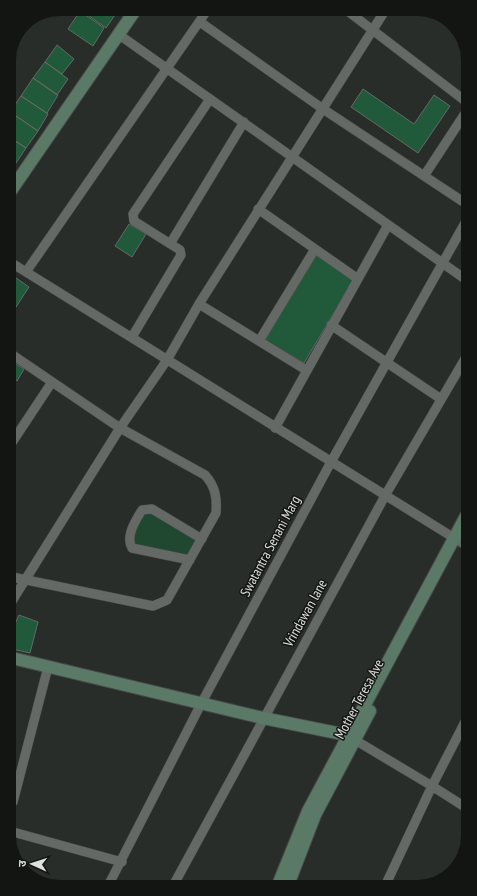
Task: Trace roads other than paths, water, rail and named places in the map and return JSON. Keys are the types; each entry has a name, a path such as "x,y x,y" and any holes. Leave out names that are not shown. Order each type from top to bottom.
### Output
{"street":[{"path":"16,183 131,16"},
{"path":"26,272 204,16"},
{"path":"354,16 461,98"},
{"path":"16,595 120,428 167,360 198,304 382,16"},
{"path":"200,22 323,108 461,200"},
{"path":"118,34 461,276"},
{"path":"132,337 180,259 180,250 134,221 133,214 210,99"},
{"path":"424,176 461,120"},
{"path":"170,244 244,122"},
{"path":"258,210 358,279"},
{"path":"275,428 388,224"},
{"name":"Swatantra Senani Marg","path":"112,880 122,862 201,704 331,462 461,230"},
{"path":"259,342 315,249"},
{"path":"16,266 132,337 275,428 461,539"},
{"path":"198,304 306,370"},
{"path":"331,325 387,361 441,399"},
{"path":"16,357 120,428 206,475 211,481 217,500 216,513 167,600 153,606 16,578"},
{"name":"Vrindawan lane","path":"176,880 386,494 461,365"},
{"path":"16,436 52,382"},
{"path":"190,560 132,548 129,540 136,520 142,510 152,509 202,539"},
{"path":"280,880 308,811 461,542"},
{"path":"16,659 201,704 351,737 461,805"},
{"path":"16,790 48,667"},
{"path":"388,880 432,786 461,730"},
{"name":"Mother Teresa Ave","path":"290,880 315,815 351,737"},
{"path":"16,833 122,862"}]}
